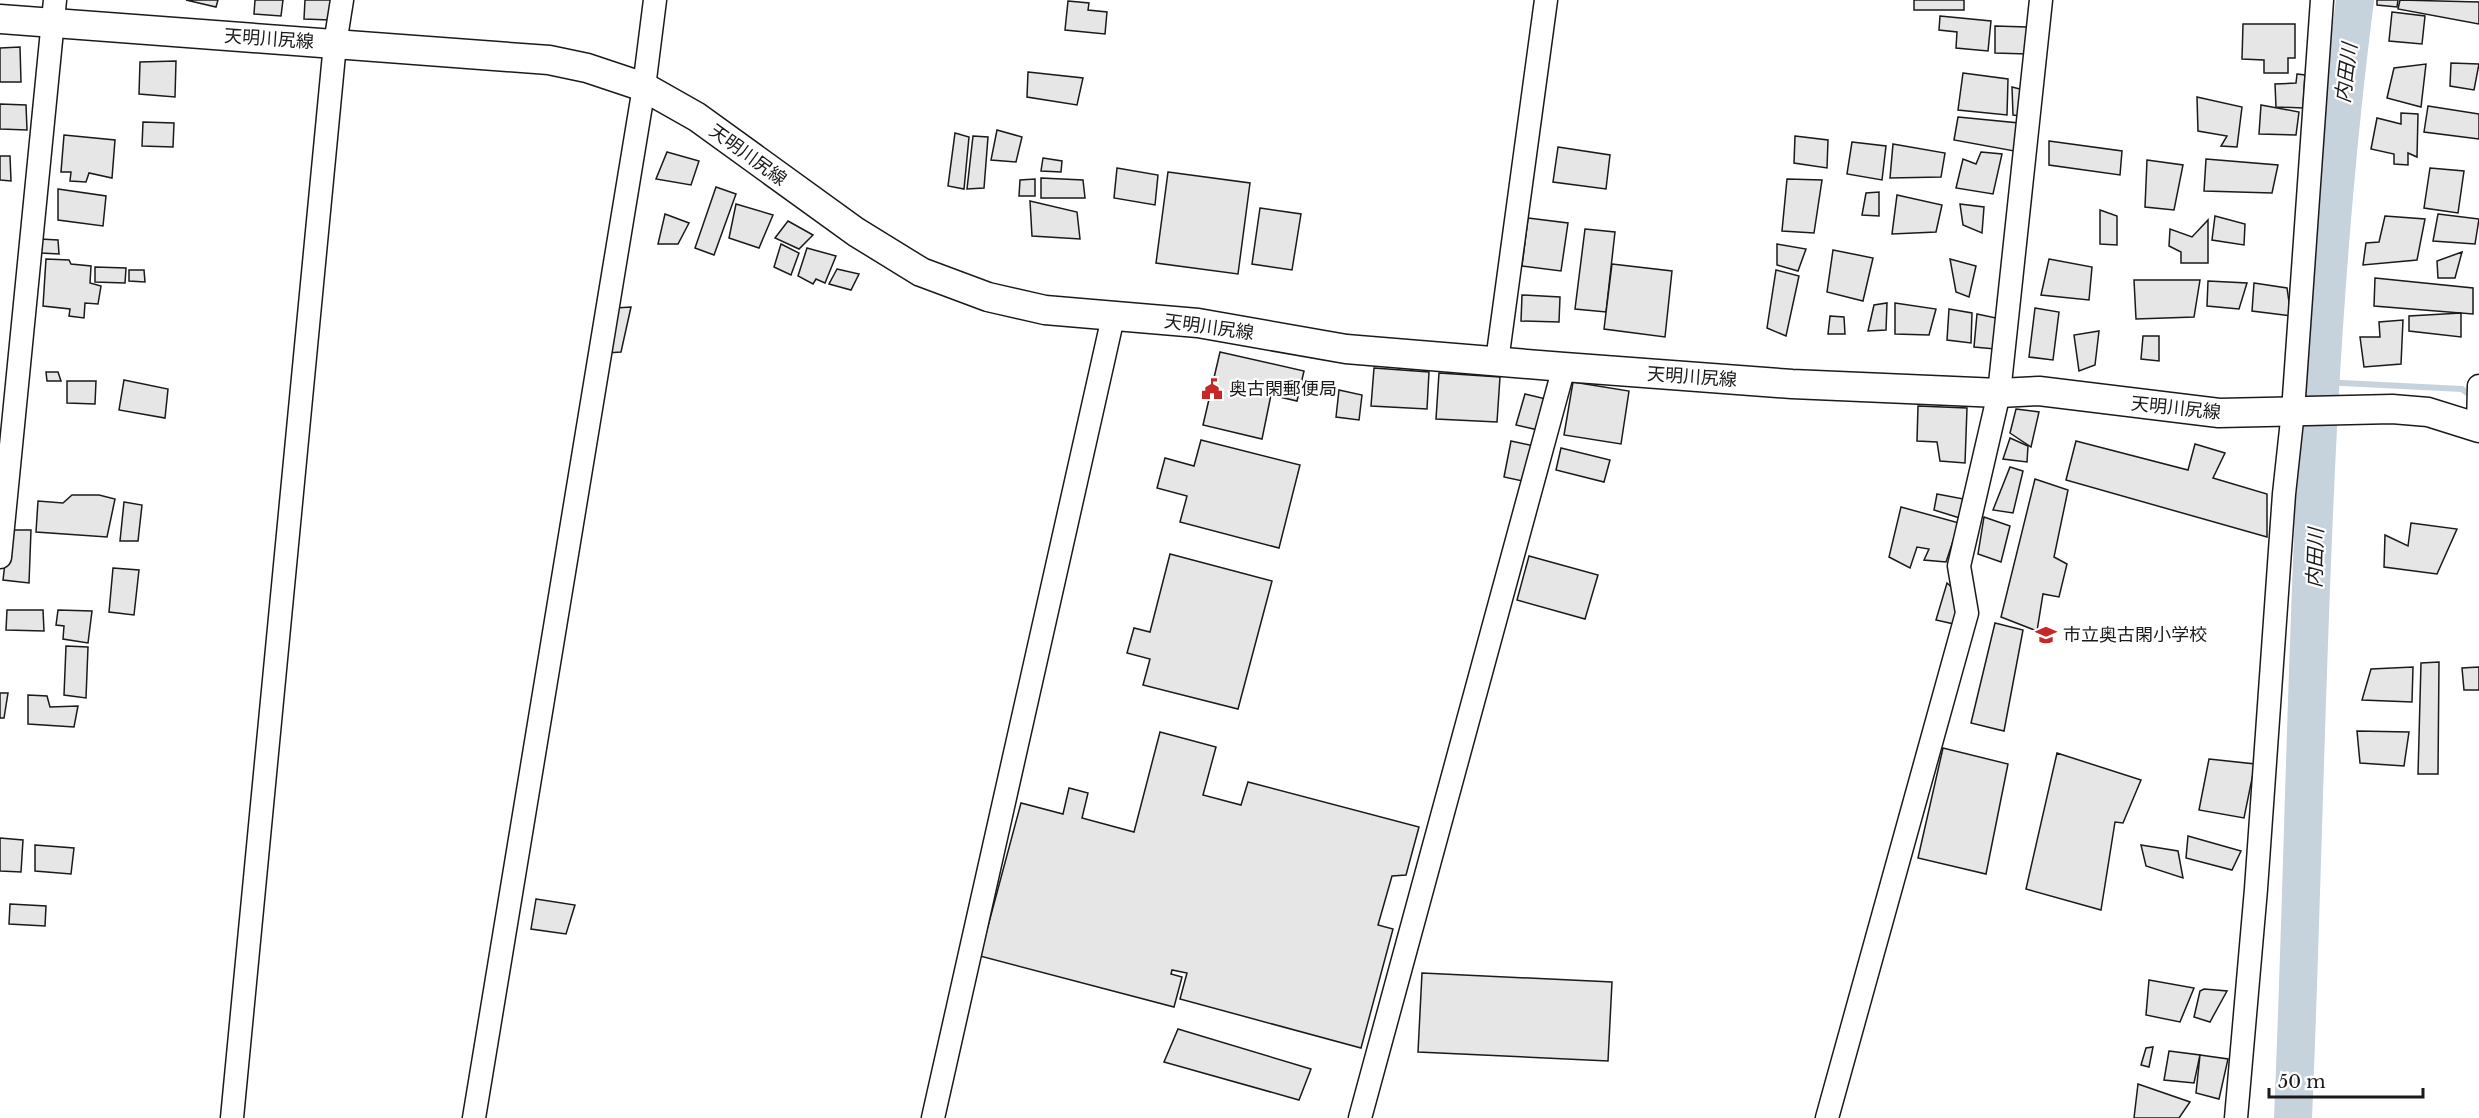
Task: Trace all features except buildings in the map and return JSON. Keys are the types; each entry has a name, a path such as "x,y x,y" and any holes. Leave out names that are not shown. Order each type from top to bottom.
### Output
{"main road":[{"name":"天明川尻線","path":"0,19 53,11 335,44 549,60 587,68 644,87 697,117 856,232 921,272 988,297 1045,310 1113,318 1198,323 1346,349 1564,367 1792,384 1999,393 2039,391 2219,413 2370,410 2428,412 2478,428"}],"street":[{"path":"232,1118 335,44 342,0"},
{"path":"474,1118 644,87 655,0"},
{"path":"1497,361 1545,0"},
{"path":"1827,1118 1967,613 1959,566 1999,393 2041,0"},
{"path":"2235,1118 2256,889 2284,494 2298,411 2322,0"},
{"path":"0,557 53,11"},
{"path":"933,1118 1113,318"},
{"path":"1360,1118 1564,367"},
{"path":"2478,428 2479,386"}],"waterway":[{"name":"内田川","path":"2293,1118 2319,418 2327,278 2339,139 2355,0"},
{"path":"2322,382 2462,389 2474,398"}],"place":[{"name":"奥古閑郵便局","path":"1212,389"},
{"name":"市立奥古閑小学校","path":"2046,635"}]}
